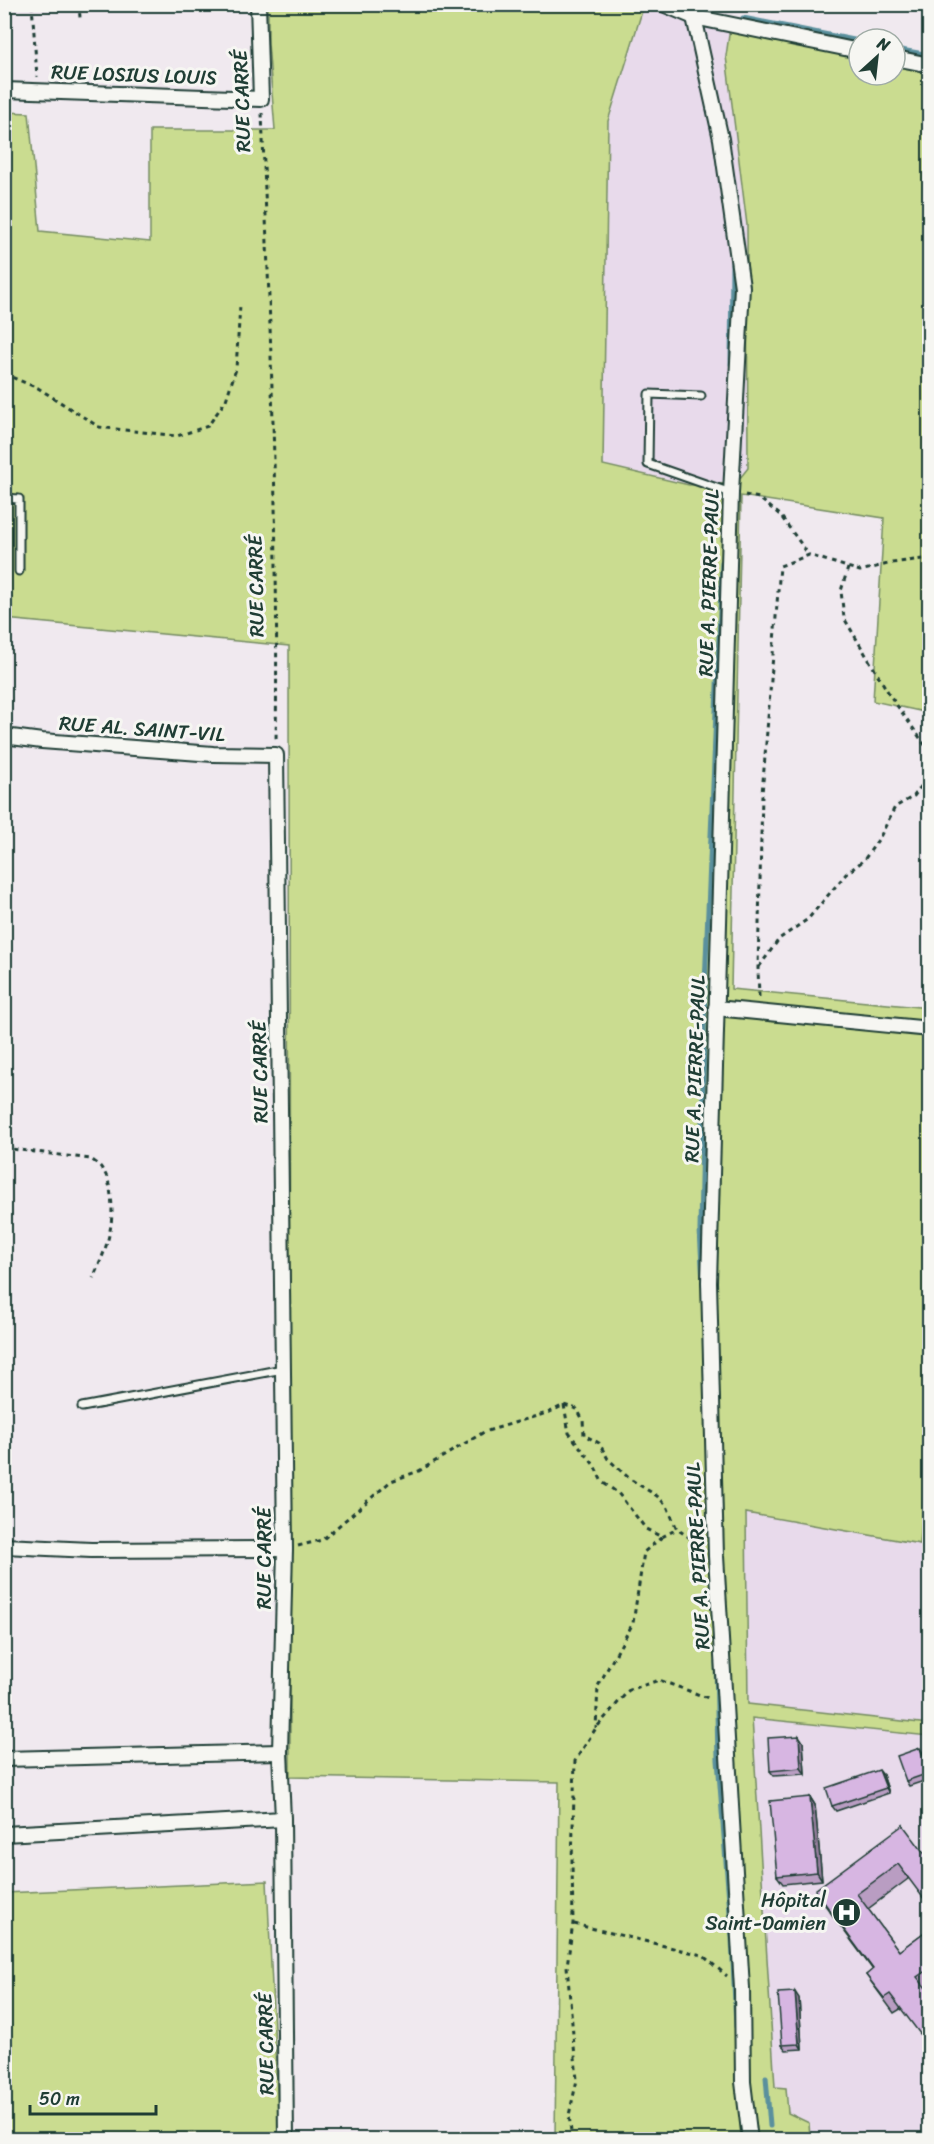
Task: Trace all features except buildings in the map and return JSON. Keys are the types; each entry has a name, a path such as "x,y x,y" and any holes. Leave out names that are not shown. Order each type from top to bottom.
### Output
{"street":[{"name":"RUE CARRÉ","path":"258,4 261,99"},
{"path":"663,4 847,48"},
{"name":"RUE A. PIERRE-PAUL","path":"692,11 721,139 742,287 731,493 709,1282 716,1556 742,1988 743,2082 750,2139"},
{"path":"907,60 930,65"},
{"name":"RUE LOSIUS LOUIS","path":"4,90 261,99"},
{"name":"RUE AL. SAINT-VIL","path":"4,736 213,754 276,755"},
{"name":"RUE CARRÉ","path":"276,755 285,1549 280,1752 283,1819 286,2139"},
{"path":"716,1008 930,1029"},
{"path":"4,1546 91,1550 285,1549"},
{"path":"4,1759 280,1752"},
{"path":"4,1834 283,1819"}],"lane":[{"path":"701,396 649,394 648,464 731,493"},
{"path":"4,498 19,499 19,571"},
{"path":"82,1407 283,1369"}],"path":[{"path":"32,4 38,90"},
{"path":"79,4 80,18"},
{"name":"RUE CARRÉ","path":"261,99 269,300 278,656 276,755"},
{"path":"4,374 38,388 99,427 177,436 208,426 226,400 236,369 240,305"},
{"path":"731,493 759,498 780,515 809,555 848,568 860,571 892,563 930,558"},
{"path":"760,1014 758,968 762,794 780,566 809,555"},
{"path":"848,568 841,591 844,618 891,697 930,752"},
{"path":"758,968 779,939 808,919 846,874 864,860 880,837 895,807 914,796 930,774"},
{"path":"4,1148 92,1159 102,1169 110,1185 111,1228 106,1249 93,1278"},
{"path":"285,1549 322,1539 391,1481 420,1471 484,1432 550,1412 564,1405 577,1409 583,1420 584,1435 599,1443 608,1459 630,1479 667,1506 677,1528 716,1556"},
{"path":"564,1405 569,1433 594,1465 602,1482 618,1493 646,1529 662,1537"},
{"path":"596,1728 598,1686 633,1623 644,1552 677,1528"},
{"path":"572,2139 569,2115 577,2080 567,1966 573,1923 575,1761 596,1728 629,1690 659,1680 724,1703"},
{"path":"573,1923 702,1955 742,1988"}],"shaded area":[{"path":"644,5 655,5 731,21 726,56 747,225 748,469 736,483 689,485 603,465 608,121"},
{"path":"929,1411 929,1724 748,1704 746,1512 920,1543"},
{"name":"Hôpital Saint-Damien","path":"752,1718 929,1736 929,2139 809,2138 809,2123 788,2113 775,2088"}],"green space":[{"path":"268,5 644,5 608,121 603,465 689,485 736,483 748,468 747,225 726,56 731,21 847,42 847,87 907,87 907,52 929,57 929,713 873,701 884,518 741,496 731,989 929,1008 930,1411 920,1544 746,1513 748,1704 929,1724 929,1736 752,1718 775,2087 786,2088 788,2113 809,2123 810,2138 834,2139 555,2139 559,1782 290,1777 289,646 5,619 5,112 29,113 40,231 150,242 150,130 275,130 268,43"},
{"path":"267,1881 279,2132 5,2135 4,1893"}],"waterway":[{"path":"743,18 847,39"},
{"path":"907,51 930,55"},
{"path":"731,364 732,262"},
{"path":"703,1284 700,1230 705,985 722,562"},
{"path":"716,1662 718,1760 732,1938 736,2027"},
{"path":"766,2077 770,2126"}],"place":[{"name":"Hôpital Saint-Damien","path":"847,1912"}]}
